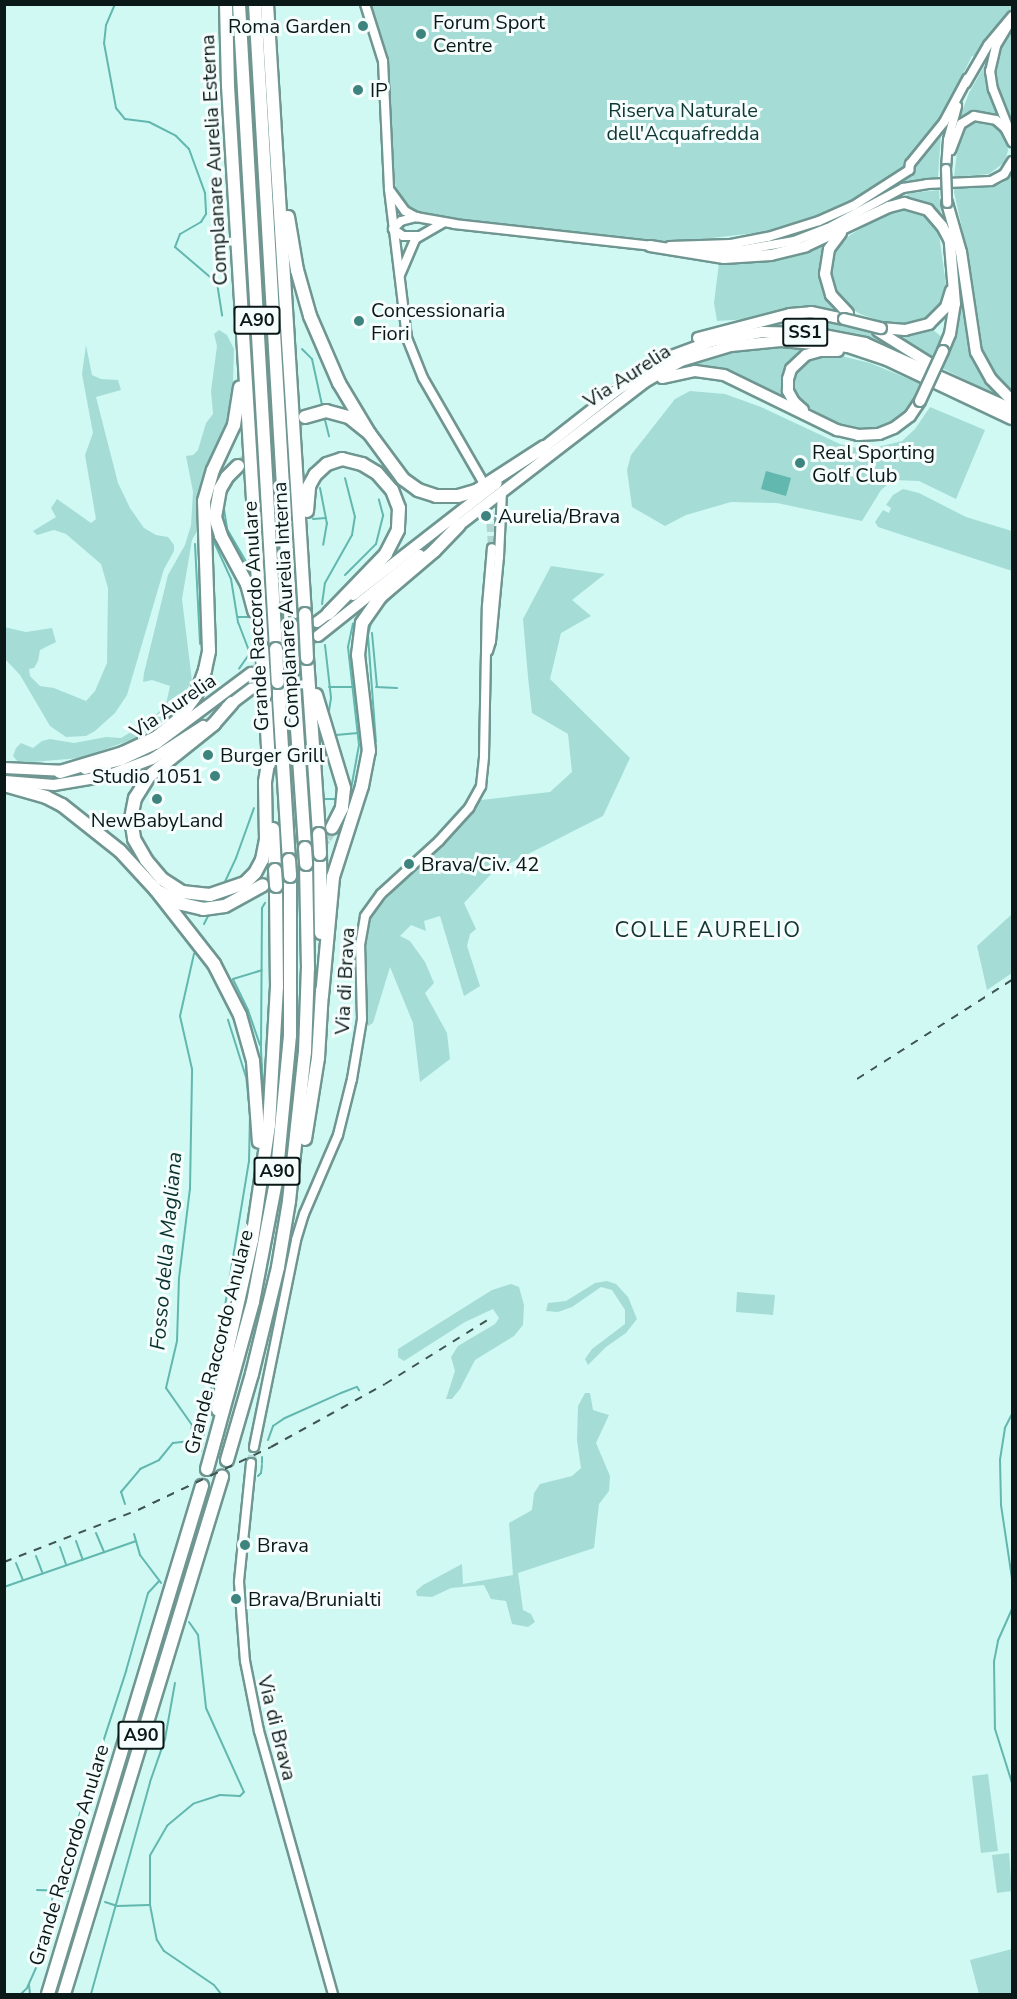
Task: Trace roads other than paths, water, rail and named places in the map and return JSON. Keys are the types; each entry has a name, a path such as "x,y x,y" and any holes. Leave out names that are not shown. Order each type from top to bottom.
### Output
{"highway":[{"name":"Complanare Aurelia Esterna","path":"209,1463 226,1355 258,1205 269,1125 278,959 276,886 236,224 226,4"},
{"name":"Grande Raccordo Anulare","path":"209,1463 254,1302 277,1171 290,1035 290,876 239,4"},
{"name":"Grande Raccordo Anulare","path":"227,1460 273,1288 289,1201 305,1052 308,968 306,864 255,4"},
{"name":"Complanare Aurelia Interna","path":"267,4 320,854 322,996 319,1049 298,1174 289,1201"},
{"path":"275,110 282,148 290,229 305,301 330,364 369,433 403,479 418,490 444,497 476,491 544,447"},
{"path":"629,393 675,373 695,371 714,373 735,379 844,433 874,435 899,425 920,401 945,348 954,314 954,273 947,203"},
{"path":"947,203 962,252 974,345 987,374 1012,400"},
{"path":"650,246 712,256 743,258 789,251 843,231 889,207 910,204 928,210 949,238"},
{"path":"60,772 123,753 157,737 184,713 202,682 209,639 204,501 213,470 234,425 240,392 233,251 236,224"},
{"path":"843,231 831,246 824,269 831,296 846,316"},
{"path":"880,330 905,330 929,324 946,307 954,273"},
{"path":"639,376 672,350 731,328 798,313 818,313 846,316 880,330 970,389"},
{"path":"929,324 944,333 945,348"},
{"name":"Via Aurelia","path":"317,622 639,376 693,346 734,336 788,331 823,334 870,344 1012,409"},
{"name":"Via Aurelia","path":"318,636 629,393 681,361 740,344 804,341 848,347 874,355 1012,419"},
{"path":"813,418 797,406 788,391 788,376 796,362 806,355 820,351 874,355"},
{"path":"309,415 337,412 355,421 369,433"},
{"path":"305,608 309,574 307,501 309,486 319,470 334,461 348,459 363,464 382,477 396,495 399,524 393,542 380,562 340,599 328,614"},
{"path":"238,466 227,477 220,489 215,517 221,536 249,588 261,644"},
{"path":"322,996 333,877 362,786 369,751 358,654 362,623 380,597 440,547 459,525"},
{"path":"308,664 344,788 342,808 332,828"},
{"name":"Via Aurelia","path":"4,768 60,772 101,766 156,744 251,673"},
{"name":"Via Aurelia","path":"4,783 62,784 120,772 174,746 252,688"},
{"path":"232,703 214,724 149,776 138,792 131,811 134,839 151,866 175,888 202,896 231,889 250,879 264,853 267,832 265,782 268,756"},
{"path":"4,783 46,797 62,805 120,851 156,890 214,964 232,997 248,1038 253,1061 260,1125 255,1189 258,1205"},
{"path":"156,890 175,902 202,909 232,903 263,885"},
{"name":"Grande Raccordo Anulare","path":"64,1995 222,1477"},
{"name":"Grande Raccordo Anulare","path":"48,1995 202,1486"}],"street":[{"path":"365,4 383,61 388,189 405,330 413,359 483,482"},
{"path":"650,246 722,244 768,237 819,221 853,206 909,170 910,164 944,122 993,38 1012,16"},
{"path":"1012,21 996,46 990,71 993,89 1012,137"},
{"path":"947,203 946,169 950,128 967,79"},
{"path":"946,169 957,132 968,117 993,118 1005,128 1012,142"},
{"path":"388,189 405,211 416,217 444,223 650,246 732,250 786,243 828,228 903,188 927,184 991,181 1004,174 1012,161"},
{"path":"393,229 401,221 416,217"},
{"path":"399,278 409,247 418,236 444,223"},
{"path":"393,229 403,236 418,236"},
{"path":"486,658 492,641 502,491"},
{"name":"Via di Brava","path":"254,1447 296,1240 304,1214 332,1153 352,1079 362,1018 360,945 363,926 375,900 439,841 470,808 479,792 484,756 492,548"},
{"name":"Via di Brava","path":"251,1463 239,1582 240,1626 245,1661 259,1731 333,1995"}],"water":[{"path":"766,471 791,478 786,496 761,489"}],"waterway":[{"name":"Fosso della Magliana","path":"115,4 106,25 104,43 116,108 125,119 149,122 176,136 189,149 205,193 206,214 201,222 180,234 175,247 217,283 222,316"},
{"name":"Fosso della Magliana","path":"302,349 312,359 322,405"},
{"name":"Fosso della Magliana","path":"324,416 329,436"},
{"name":"Fosso della Magliana","path":"322,604 325,583 352,535 355,517 345,478"},
{"path":"224,497 232,484"},
{"path":"320,488 327,523 323,545"},
{"path":"345,575 376,544 383,515 379,500"},
{"path":"223,503 227,529 251,570"},
{"path":"313,519 326,518"},
{"path":"210,533 231,579 238,622 250,653 239,669"},
{"path":"195,544 200,644"},
{"path":"379,609 412,578"},
{"path":"238,617 249,617"},
{"path":"372,618 368,636 376,742"},
{"path":"351,789 359,745 348,647 353,624"},
{"path":"372,633 377,687"},
{"name":"Fosso della Magliana","path":"325,645 331,698 328,717"},
{"path":"329,687 353,687"},
{"path":"376,687 397,688"},
{"path":"336,735 358,733"},
{"path":"321,748 325,748 328,756"},
{"path":"336,781 337,796"},
{"path":"325,799 337,799"},
{"name":"Fosso della Magliana","path":"223,886 254,808"},
{"path":"264,1101 261,1050 262,908 265,903"},
{"name":"Fosso della Magliana","path":"204,924 210,912"},
{"name":"Fosso della Magliana","path":"125,1504 121,1492 140,1469 159,1460 173,1443 190,1441 192,1425 166,1388 177,1341 179,1278 190,1189 192,1069 180,1016 194,954"},
{"path":"260,1045 248,1010 233,979 262,970"},
{"path":"201,1451 249,1162 250,1113 246,1077 228,1020"},
{"path":"268,1440 273,1426 285,1418 341,1393 357,1387 359,1390"},
{"path":"1012,1414 1005,1428 1000,1460 1001,1505 1012,1579"},
{"path":"262,1457 262,1463"},
{"path":"258,1476 262,1465"},
{"path":"96,1533 104,1552"},
{"name":"Fosso della Magliana","path":"134,1534 140,1555 161,1583"},
{"path":"76,1541 83,1560"},
{"path":"4,1587 136,1541"},
{"path":"60,1547 66,1564"},
{"path":"36,1556 42,1572"},
{"path":"16,1563 23,1580"},
{"path":"21,1994 27,1988 38,1963 53,1896 126,1671 148,1593 159,1581"},
{"path":"1012,1609 998,1641 994,1661 995,1729 1012,1783"},
{"name":"Fosso della Magliana","path":"189,1622 198,1635 206,1708 244,1792 240,1796 220,1795 193,1804 167,1826 150,1856 150,1905 157,1940 164,1951 214,1985 221,1994"},
{"path":"91,1994 150,1782 165,1739 175,1683"},
{"path":"37,1890 68,1891"},
{"path":"105,1902 117,1906 149,1905"},
{"path":"29,1985 30,1994"}],"tunnel":[{"path":"238,466 305,417"},
{"path":"489,500 492,548"},
{"path":"251,673 317,622"},
{"path":"252,688 318,636"},
{"path":"269,881 310,853 326,838 332,828"},
{"path":"251,1463 254,1447"}],"railway":[{"path":"857,1079 1012,980"},
{"path":"4,1562 138,1510 271,1447 385,1384 489,1319"}],"place":[{"name":"Roma Garden","path":"363,26"},
{"name":"Forum Sport Centre","path":"421,34"},
{"name":"IP","path":"358,90"},
{"name":"Concessionaria Fiori","path":"359,321"},
{"name":"Real Sporting Golf Club","path":"800,463"},
{"name":"Aurelia/Brava","path":"486,516"},
{"name":"Burger Grill","path":"208,755"},
{"name":"Studio 1051","path":"215,776"},
{"name":"NewBabyLand","path":"157,799"},
{"name":"Brava/Civ. 42","path":"409,864"},
{"name":"Brava","path":"245,1545"},
{"name":"Brava/Brunialti","path":"236,1599"}],"district":[{"name":"COLLE AURELIO","path":"708,931"}],"park label":[{"name":"Riserva Naturale dell'Acquafredda","path":"683,122"}]}
